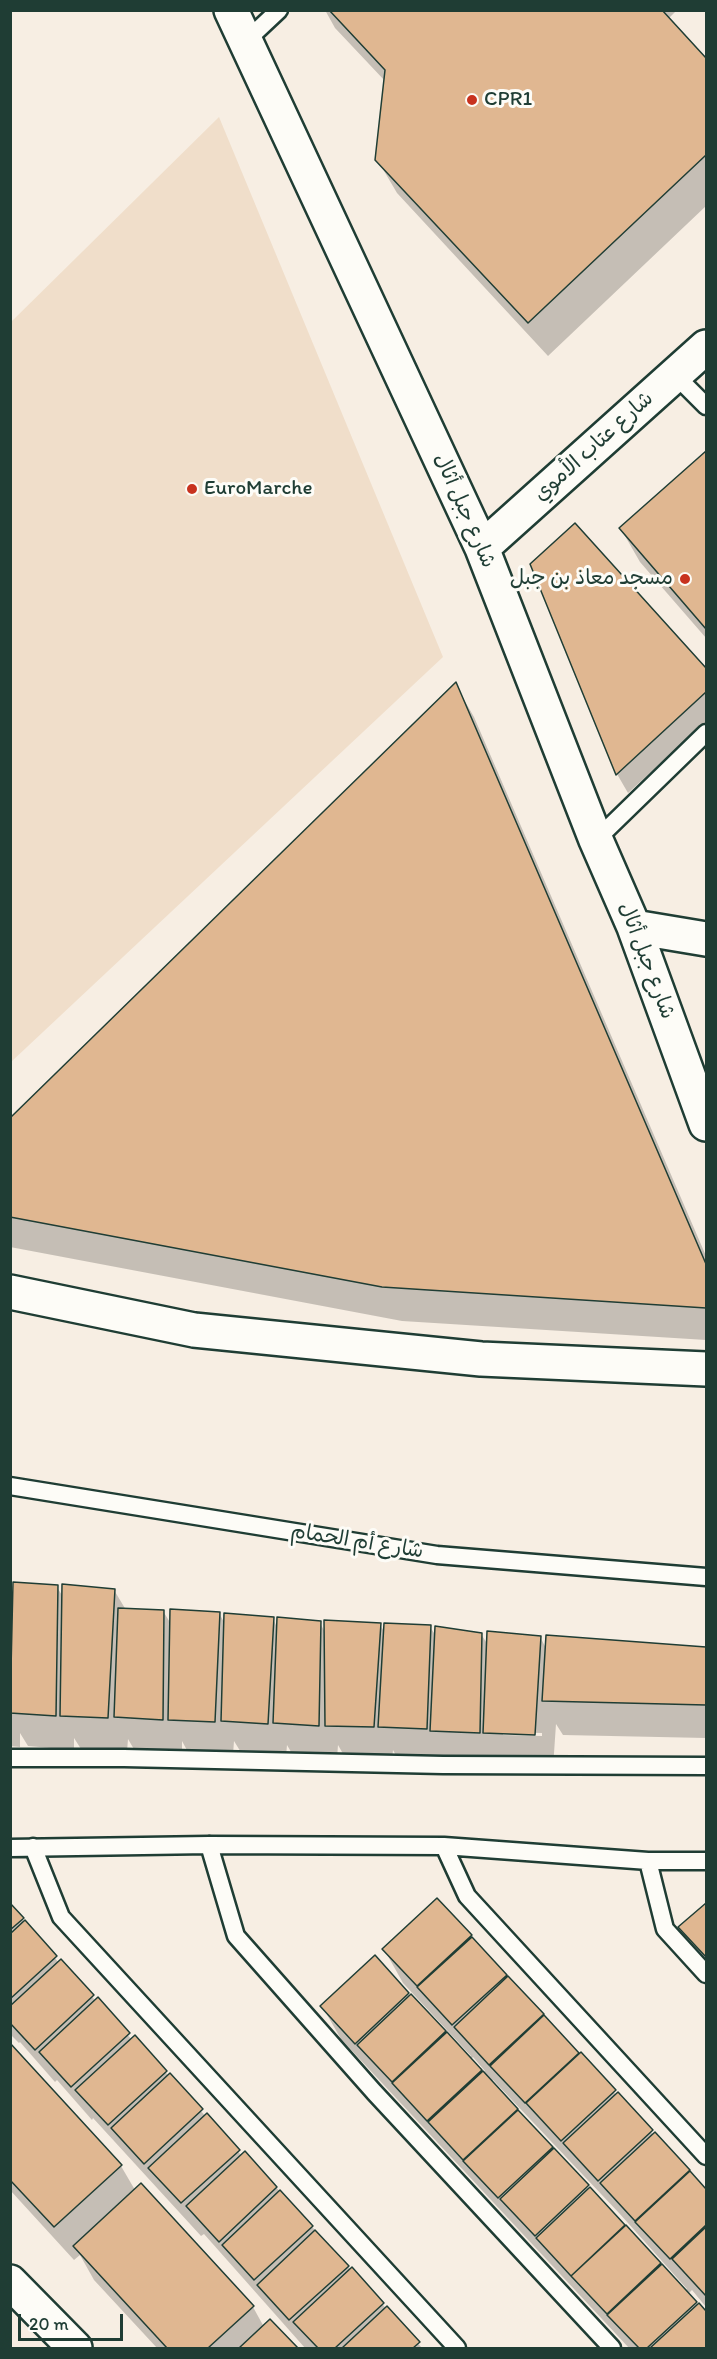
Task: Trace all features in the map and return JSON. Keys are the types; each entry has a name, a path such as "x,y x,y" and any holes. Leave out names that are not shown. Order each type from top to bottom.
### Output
{"street":[{"name":"شارع جبل أثال","path":"231,10 482,548 596,840 634,927 706,1124"},
{"name":"شارع عتاب الأموي","path":"482,548 706,347"},
{"path":"634,927 706,939"},
{"path":"10,1292 194,1330 481,1359 706,1369"},
{"path":"10,2282 75,2349"}],"lane":[{"path":"246,41 279,10"},
{"path":"675,375 706,406"},
{"path":"596,840 706,733"},
{"name":"شارع أم الحمام","path":"10,1486 437,1555 706,1577"},
{"path":"10,1758 124,1758 443,1765 706,1766"},
{"path":"209,1845 236,1936 374,2092 612,2349"},
{"path":"10,1848 209,1845 444,1846 648,1861 706,1861"},
{"path":"444,1846 467,1896 706,2156"},
{"path":"33,1847 61,1917 457,2349"},
{"path":"648,1861 665,1929 706,1974"}],"shaded area":[{"name":"EuroMarche","path":"219,117 443,657 11,1062 11,322"}],"building":[{"path":"329,10 662,10 706,58 706,155 528,323 375,160 385,70"},
{"name":"مسجد معاذ بن جبل","path":"706,451 706,629 619,528"},
{"path":"575,523 706,668 706,692 616,775 530,564"},
{"path":"456,682 706,1264 706,1308 382,1287 10,1217 10,1118"},
{"path":"13,1582 58,1585 56,1716 10,1713"},
{"path":"62,1584 115,1589 108,1718 60,1716"},
{"path":"118,1608 164,1610 163,1720 114,1717"},
{"path":"170,1609 220,1612 215,1722 168,1720"},
{"path":"224,1613 274,1617 268,1724 221,1721"},
{"path":"277,1617 321,1621 319,1726 273,1723"},
{"path":"324,1620 381,1623 374,1727 325,1726"},
{"path":"384,1623 431,1625 427,1729 378,1727"},
{"path":"435,1626 482,1633 480,1733 430,1731"},
{"path":"487,1631 541,1636 535,1735 483,1733"},
{"path":"546,1635 706,1647 706,1705 542,1701"},
{"path":"437,1898 472,1935 417,1986 382,1949"},
{"path":"10,1903 24,1918 10,1930"},
{"path":"706,1903 706,1957 678,1927"},
{"path":"25,1920 57,1956 10,1999 10,1934"},
{"path":"472,1937 507,1975 452,2025 417,1987"},
{"path":"375,1955 409,1993 355,2044 320,2006"},
{"path":"61,1959 94,1995 35,2050 10,2023 10,2006"},
{"path":"508,1976 544,2014 489,2065 454,2027"},
{"path":"411,1994 446,2031 392,2082 357,2045"},
{"path":"98,1997 130,2033 71,2087 39,2052"},
{"path":"544,2015 579,2053 525,2103 490,2066"},
{"path":"447,2032 482,2070 427,2121 392,2083"},
{"path":"135,2035 167,2071 108,2125 75,2090"},
{"path":"10,2043 122,2165 54,2227 10,2180"},
{"path":"581,2052 616,2090 561,2141 526,2103"},
{"path":"483,2071 518,2109 463,2160 428,2122"},
{"path":"170,2073 203,2109 144,2164 111,2128"},
{"path":"618,2092 653,2130 598,2181 563,2143"},
{"path":"518,2110 553,2147 498,2198 463,2161"},
{"path":"207,2113 240,2150 181,2203 148,2168"},
{"path":"655,2132 690,2170 635,2221 600,2183"},
{"path":"554,2148 589,2185 535,2236 500,2199"},
{"path":"245,2151 277,2187 219,2242 186,2206"},
{"path":"690,2171 706,2189 706,2225 670,2259 635,2222"},
{"path":"141,2183 254,2306 208,2348 167,2348 73,2246"},
{"path":"590,2187 625,2225 571,2276 536,2238"},
{"path":"280,2190 313,2226 254,2280 222,2245"},
{"path":"626,2225 661,2263 607,2314 571,2276"},
{"path":"706,2227 706,2296 672,2259"},
{"path":"315,2230 349,2266 289,2320 257,2285"},
{"path":"662,2264 697,2302 647,2348 639,2348 607,2315"},
{"path":"352,2267 384,2303 335,2348 318,2348 293,2322"},
{"path":"699,2303 706,2311 706,2348 650,2348"},
{"path":"387,2306 420,2342 413,2348 342,2348"},
{"path":"270,2319 298,2348 239,2348"}],"place":[{"name":"CPR1","path":"472,100"},
{"name":"EuroMarche","path":"192,489"},
{"name":"مسجد معاذ بن جبل","path":"685,579"}]}
